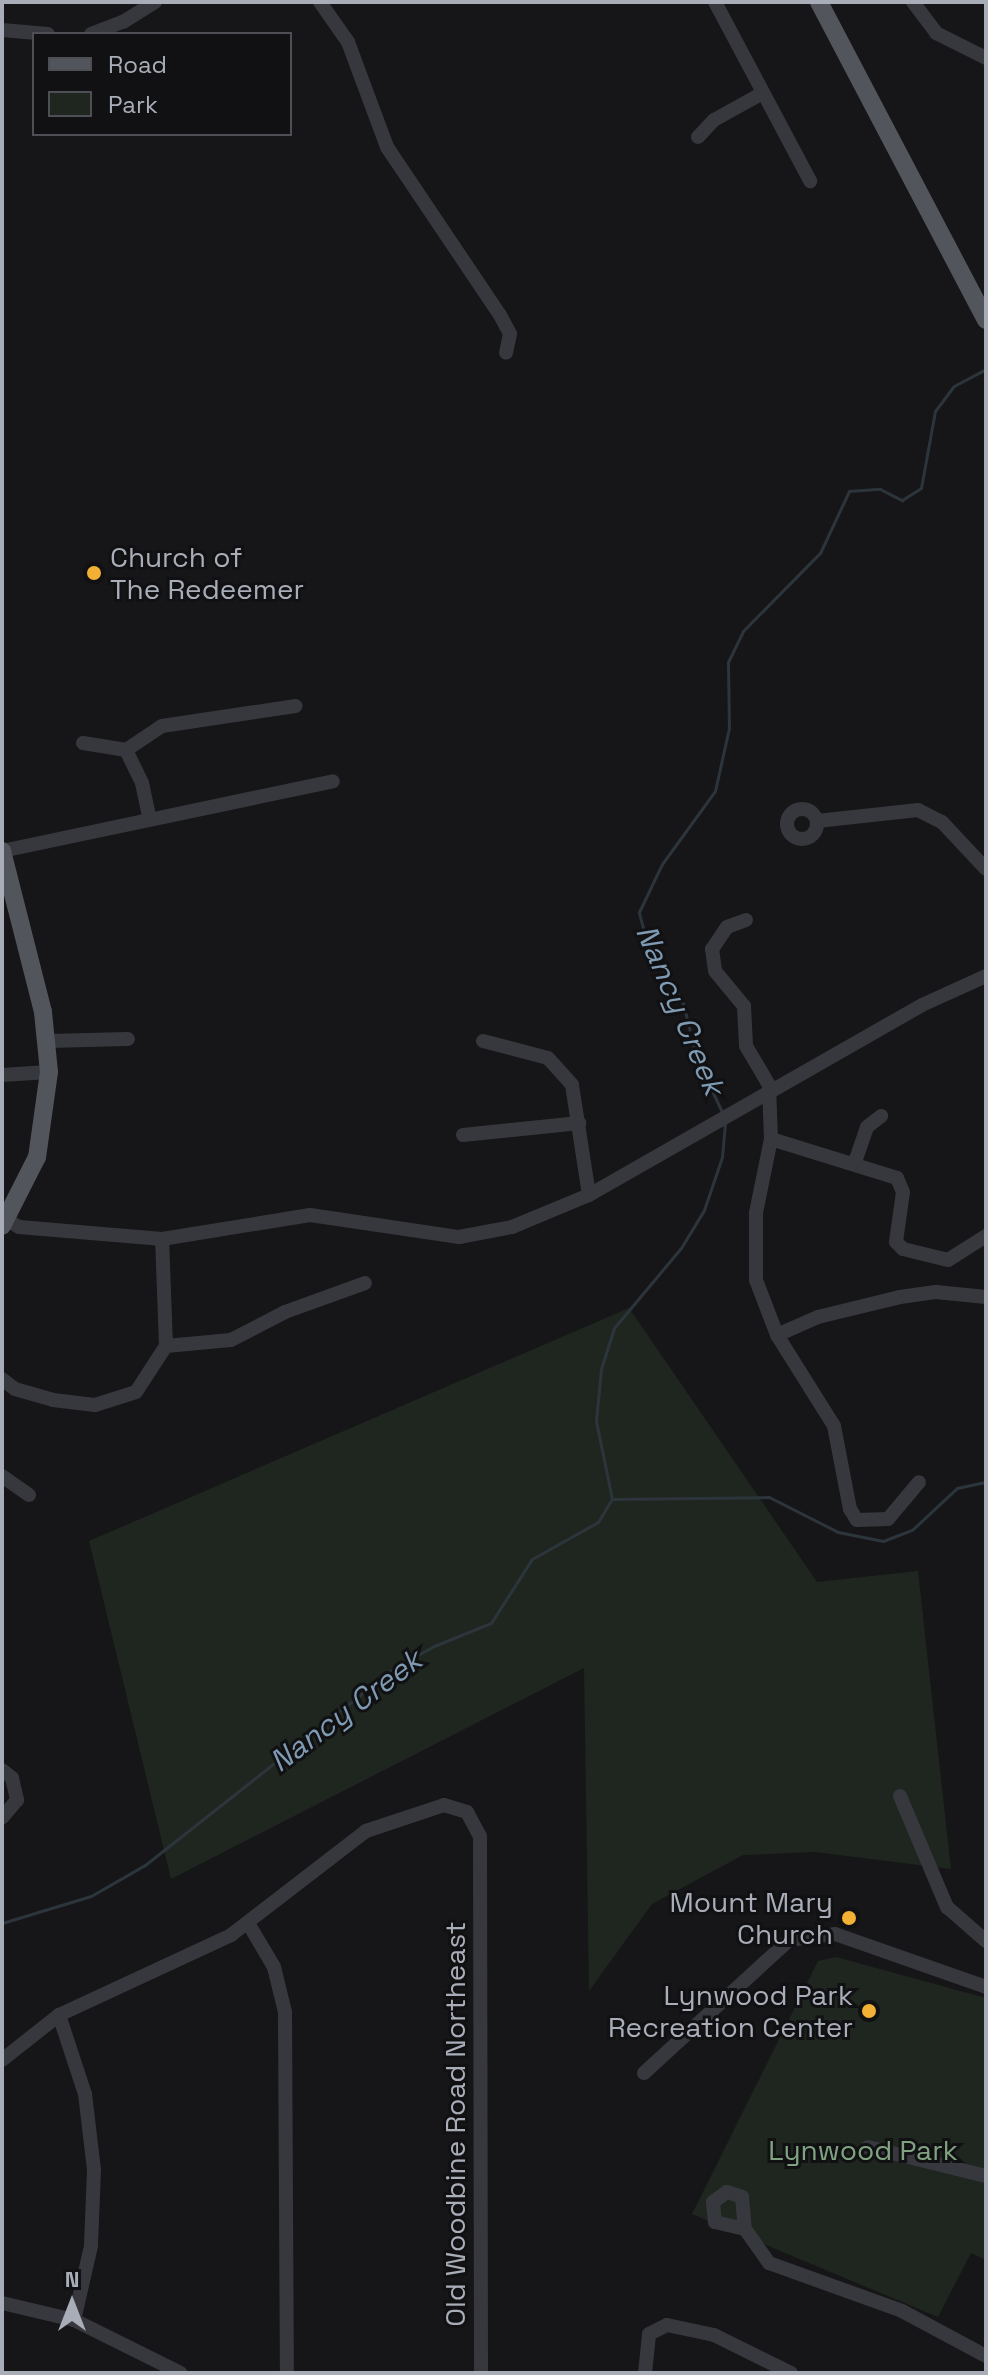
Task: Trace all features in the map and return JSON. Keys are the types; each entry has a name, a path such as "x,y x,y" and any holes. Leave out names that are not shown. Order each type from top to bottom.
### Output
{"main road":[{"path":"819,2 986,320"},
{"path":"2,851 47,1041 49,1072 37,1157 4,1223"}],"street":[{"path":"95,32 155,2"},
{"path":"320,2 348,42 387,147 500,315 510,334 506,353"},
{"path":"715,2 761,94 810,181"},
{"path":"913,2 936,33 986,58"},
{"path":"2,30 32,33"},
{"path":"698,137 714,120 761,94"},
{"path":"83,743 126,750 162,726 296,706"},
{"path":"126,750 142,783 149,817"},
{"path":"2,851 149,817 333,781"},
{"path":"817,821 918,810 942,822 986,869"},
{"path":"746,920 717,937 712,961 744,1006 746,1046 769,1085 771,1139 756,1213 756,1280 777,1335 834,1426 850,1509 857,1520 888,1519 919,1482"},
{"path":"4,1223 19,1227 162,1239 310,1215 459,1237 512,1227 589,1195 745,1111 922,1005 986,976"},
{"path":"47,1041 128,1039"},
{"path":"483,1041 548,1058 572,1085 589,1195"},
{"path":"2,1075 49,1072"},
{"path":"855,1162 867,1127 881,1116"},
{"path":"463,1135 579,1123"},
{"path":"771,1139 855,1162 902,1185 895,1231 903,1249 948,1260 986,1236"},
{"path":"2,1379 27,1393 95,1405 136,1392 166,1346 162,1239"},
{"path":"166,1346 231,1340 285,1312 365,1283"},
{"path":"777,1335 818,1317 900,1297 936,1292 986,1297"},
{"path":"2,1476 29,1495"},
{"path":"2,1770 12,1778 17,1800 2,1818"},
{"path":"900,1796 947,1907 986,1941"},
{"name":"Old Woodbine Road Northeast","path":"248,1923 350,1840 418,1810 453,1805 474,1818 480,1836 481,2373"},
{"path":"2,2060 59,2015 210,1946 248,1923 274,1967 285,2012 287,2373"},
{"path":"644,2073 789,1940 835,1934 986,1987"},
{"path":"59,2015 85,2094 94,2170 91,2246 74,2320"},
{"path":"868,2147 986,2176"},
{"path":"745,2229 769,2263 902,2311 986,2356"},
{"path":"2,2303 74,2320 181,2373"},
{"path":"645,2373 648,2324 703,2331 791,2373"}],"green space":[{"path":"629,1308 817,1582 918,1571 951,1869 815,1852 743,1855 652,1904 589,1991 584,1668 171,1879 89,1541"},
{"name":"Lynwood Park","path":"836,1957 986,1998 986,2260 971,2253 938,2317 692,2214 818,1961"}],"waterway":[{"name":"Nancy Creek","path":"722,1112 696,1057 683,1003 646,939 639,912 662,864 715,791 729,728 728,662 743,631 820,553 849,491 880,489 902,500 921,488 935,411 954,386 986,369"},
{"name":"Nancy Creek","path":"2,1923 91,1896 145,1865 393,1669 434,1646 491,1623 532,1559 598,1522 612,1499 596,1421 601,1369 614,1328 681,1248 704,1210 722,1157 725,1123"},
{"path":"612,1499 769,1497 838,1532 883,1541 912,1530 957,1488 986,1482"}],"place":[{"name":"Church of The Redeemer","path":"94,573"},
{"name":"Mount Mary Church","path":"849,1918"},
{"name":"Lynwood Park Recreation Center","path":"869,2011"}]}
